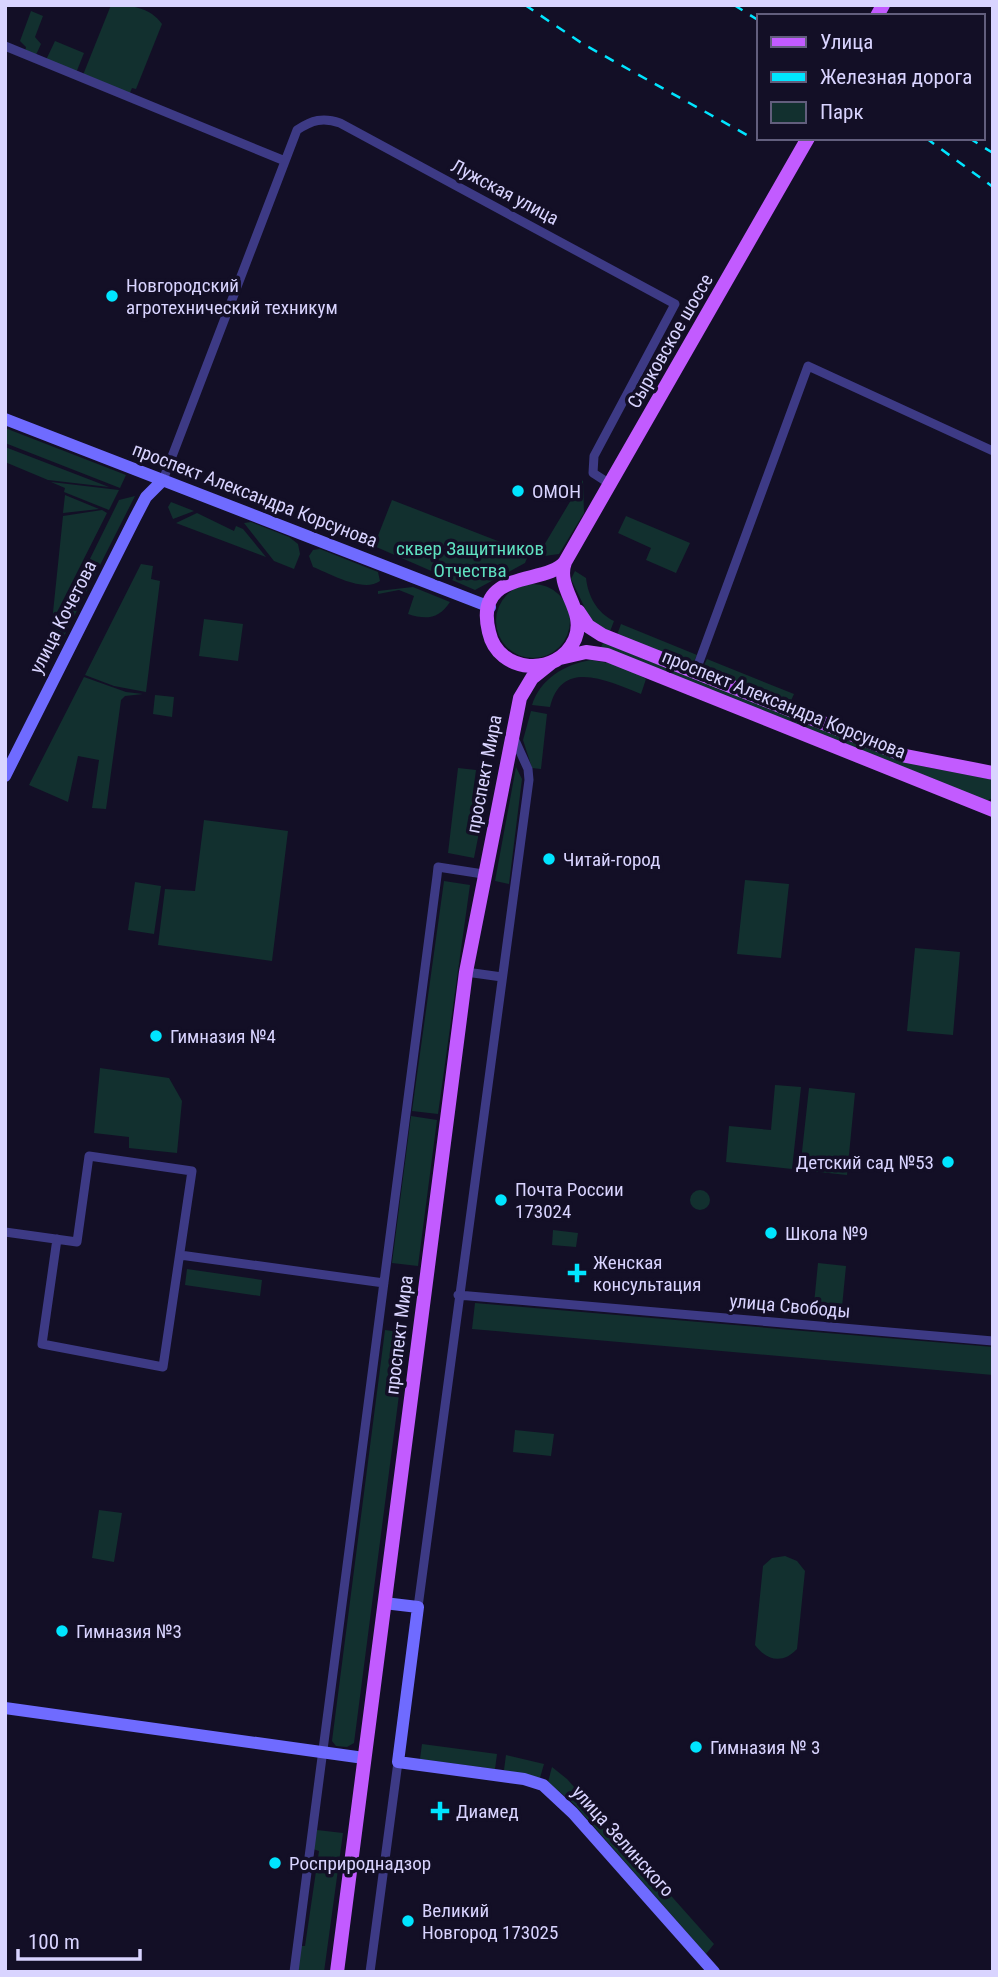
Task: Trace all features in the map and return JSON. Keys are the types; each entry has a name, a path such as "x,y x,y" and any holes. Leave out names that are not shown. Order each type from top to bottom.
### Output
{"main road":[{"name":"Сырковское шоссе","path":"565,562 806,140"},
{"path":"565,562 563,575 578,622 575,639 555,661 528,667 513,662 500,652 488,631 490,607 503,587 525,577 551,573 565,562"},
{"path":"525,577 551,580 573,601"},
{"name":"проспект Александра Корсунова","path":"573,601 593,630 695,673 906,756 989,773"},
{"name":"проспект Мира","path":"337,1972 466,972 517,707 516,676 500,652"},
{"name":"проспект Александра Корсунова","path":"555,661 586,652 607,655 989,807"},
{"name":"проспект Мира","path":"517,707 532,678 555,661"}],"street":[{"path":"5,46 285,161 163,480"},
{"name":"Лужская улица","path":"285,161 297,130 317,120 340,123 675,304 593,456 593,473 610,484"},
{"path":"695,673 808,366 993,451"},
{"name":"проспект Александра Корсунова","path":"5,419 490,607"},
{"name":"улица Кочетова","path":"5,776 146,497 163,480"},
{"path":"370,1972 458,1295 529,780 528,769 512,732"},
{"path":"294,1972 438,866 483,874"},
{"path":"466,972 502,977"},
{"path":"5,1232 57,1239 77,1242 89,1156 192,1171 163,1367 42,1344 57,1239"},
{"path":"180,1255 384,1283"},
{"name":"улица Свободы","path":"458,1295 993,1341"},
{"path":"384,1603 418,1607"},
{"path":"5,1708 364,1758"},
{"name":"улица Зелинского","path":"398,1762 524,1779 543,1785 573,1812 714,1972"}],"green space":[{"path":"111,5 146,11 162,24 136,89 132,88 129,95 83,75"},
{"path":"31,11 43,16 35,37 41,44 35,57 25,52 26,47 20,41"},
{"path":"55,41 84,53 76,73 46,60"},
{"path":"5,428 126,475 120,488 5,443"},
{"path":"5,447 109,487 48,480 5,462"},
{"path":"583,480 584,513 559,554 537,557"},
{"path":"51,482 119,490 109,510 64,492 65,488"},
{"path":"65,495 99,509 63,513"},
{"path":"135,496 58,648 53,653 45,650 119,500"},
{"name":"сквер Защитников Отчества","path":"392,500 529,553 525,563 475,590 374,546"},
{"path":"171,502 194,511 173,519 168,507"},
{"path":"102,510 107,513 52,622 63,516"},
{"path":"197,513 234,531 236,526 243,529 266,557 176,523"},
{"path":"626,516 690,543 676,573 646,560 651,548 618,533"},
{"path":"251,522 289,537 298,544 300,554 294,569 274,561 244,523"},
{"path":"320,549 378,572 380,581 365,585 356,584 313,567 309,556 313,550"},
{"path":"141,564 153,566 151,579 160,581 146,692 114,686 85,675"},
{"path":"575,571 586,578 591,597 598,609 614,621 609,634 593,625 571,579"},
{"path":"533,584 547,587 559,595 567,607 570,621 567,635 559,647 547,655 533,658 519,655 507,647 499,635 496,621 499,607 507,595 519,587"},
{"path":"413,587 450,602 437,615 421,617 408,614 414,596 399,590 378,594 378,591"},
{"path":"204,619 243,624 238,661 199,656"},
{"path":"621,624 697,655 692,666 617,635"},
{"path":"604,641 916,765 989,779 993,781 993,798 986,801 601,647"},
{"path":"707,659 794,694 789,705 702,669"},
{"path":"591,660 620,665 646,679 641,694 602,680 576,678 565,682 556,692 550,707 532,705 547,680 563,669"},
{"path":"84,677 126,692 143,694 125,696 121,700 106,809 92,808 99,760 78,756 68,802 29,785"},
{"path":"155,695 174,697 172,717 153,714"},
{"path":"531,711 547,714 541,769 532,768 523,740"},
{"path":"516,767 522,779 509,884 495,881"},
{"path":"458,768 476,770 472,799 485,802 474,858 448,853"},
{"path":"204,820 288,831 272,961 158,945 165,889 195,891"},
{"path":"745,880 789,884 781,958 737,954"},
{"path":"444,881 470,885 438,1114 412,1111"},
{"path":"135,882 161,886 154,934 128,930"},
{"path":"915,948 960,952 953,1035 907,1031"},
{"path":"100,1068 169,1078 182,1101 177,1153 129,1148 129,1137 94,1133"},
{"path":"775,1085 801,1087 792,1169 726,1162 729,1126 771,1130"},
{"path":"809,1088 855,1093 847,1175 800,1170"},
{"path":"411,1116 437,1120 418,1266 392,1263"},
{"path":"696,1190 704,1190 710,1200 704,1210 696,1210 690,1204 690,1196"},
{"path":"553,1230 578,1233 576,1247 552,1245"},
{"path":"818,1263 846,1266 842,1307 814,1304"},
{"path":"187,1269 262,1280 260,1296 185,1285"},
{"path":"475,1303 993,1347 993,1375 472,1329"},
{"path":"385,1330 407,1333 354,1743 347,1747 336,1746 332,1741"},
{"path":"515,1430 554,1434 551,1456 513,1452"},
{"path":"99,1510 122,1513 114,1562 92,1558"},
{"path":"785,1556 797,1561 805,1571 797,1649 786,1657 775,1659 755,1645 763,1566 772,1558"},
{"path":"422,1744 497,1754 495,1769 420,1759"},
{"path":"506,1755 544,1764 540,1778 504,1770"},
{"path":"552,1767 567,1779 714,1944 706,1954 574,1804 548,1782"},
{"path":"317,1830 343,1833 324,1972 296,1972 299,1946 305,1946 319,1851 313,1849"}],"railway":[{"path":"525,5 583,44 747,135"},
{"path":"734,5 757,19"},
{"path":"929,140 993,187"},
{"path":"972,140 993,153"}],"place":[{"name":"Новгородский агротехнический техникум","path":"112,296"},
{"name":"ОМОН","path":"518,491"},
{"name":"Читай-город","path":"549,859"},
{"name":"Гимназия №4","path":"156,1036"},
{"name":"Детский сад №53","path":"948,1162"},
{"name":"Почта России 173024","path":"501,1200"},
{"name":"Школа №9","path":"771,1233"},
{"name":"Женская консультация","path":"577,1273"},
{"name":"Гимназия №3","path":"62,1631"},
{"name":"Гимназия № 3","path":"696,1747"},
{"name":"Диамед","path":"440,1811"},
{"name":"Росприроднадзор","path":"275,1863"},
{"name":"Великий Новгород 173025","path":"408,1921"}]}
